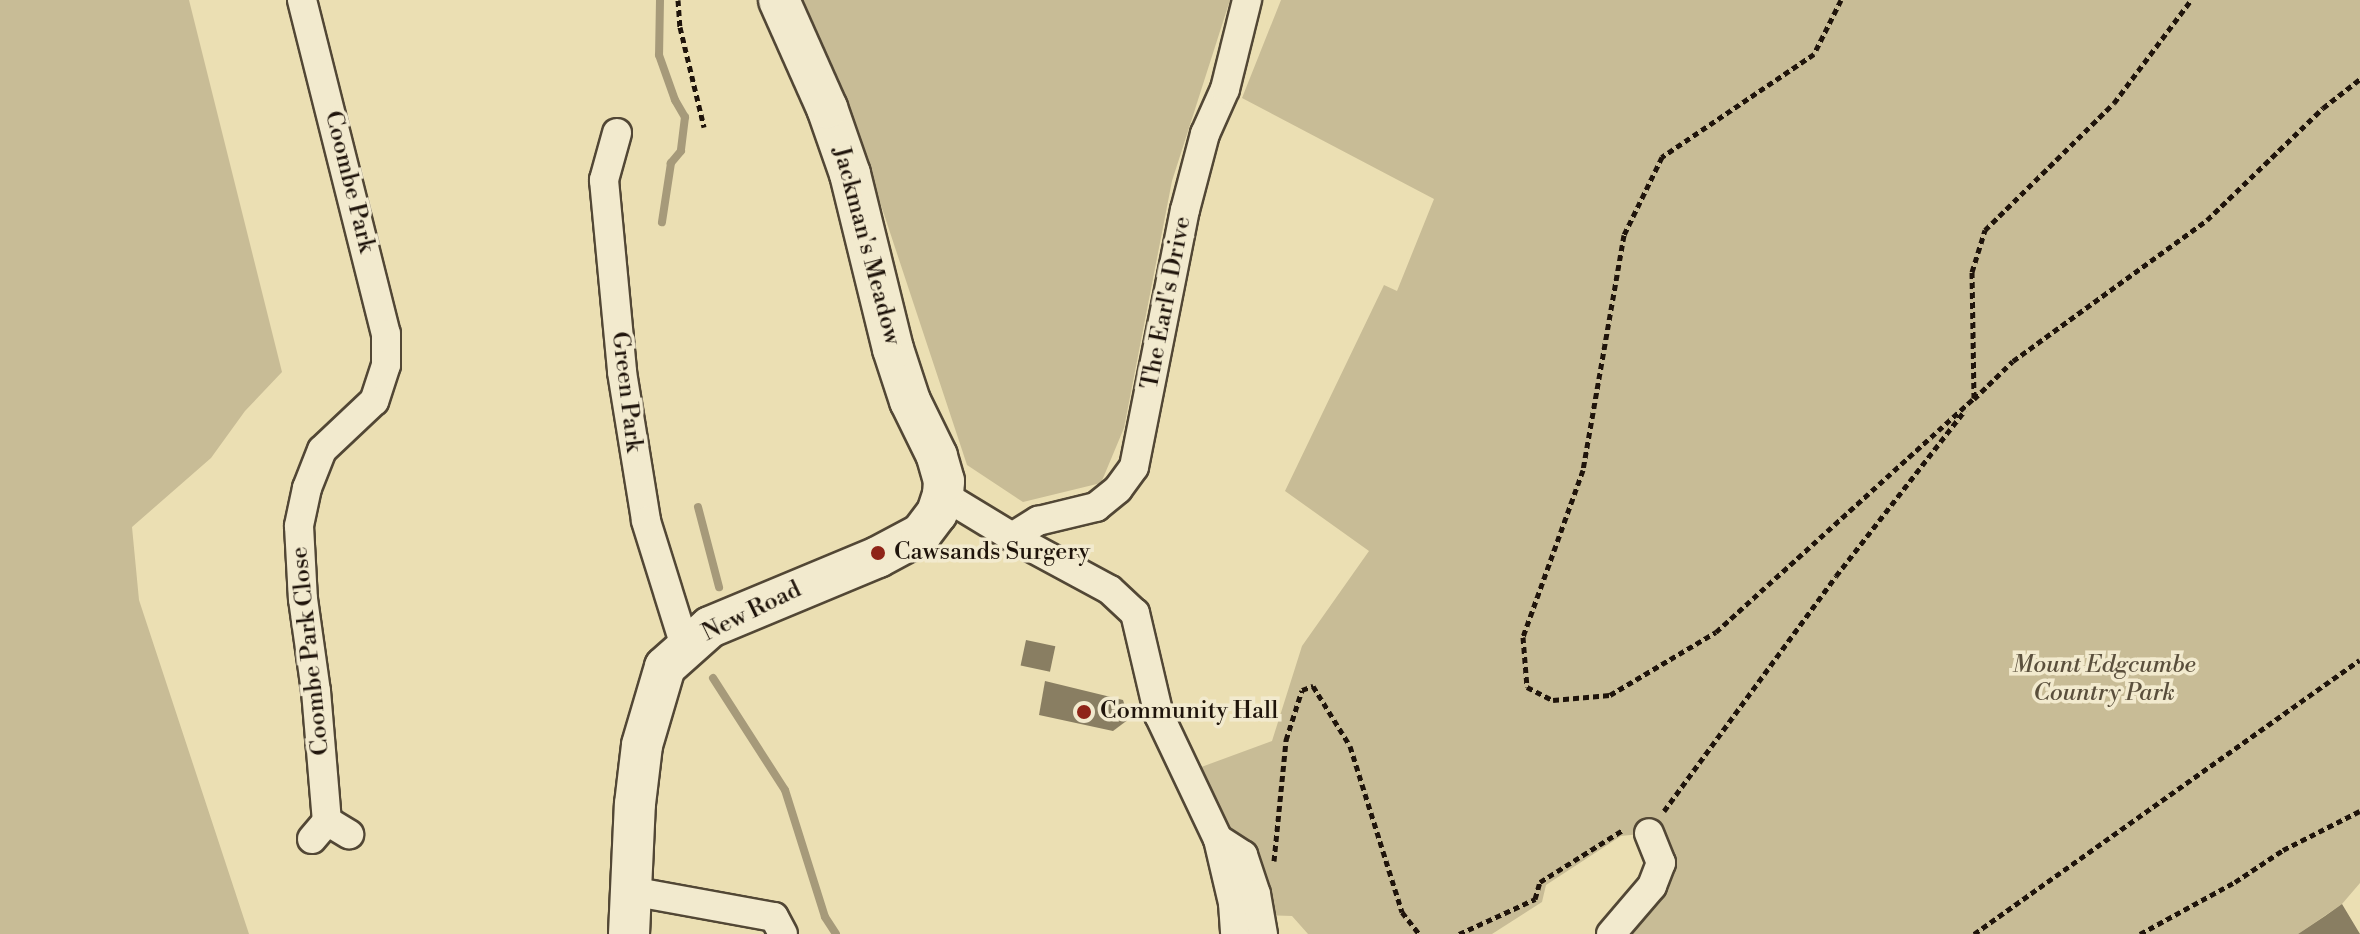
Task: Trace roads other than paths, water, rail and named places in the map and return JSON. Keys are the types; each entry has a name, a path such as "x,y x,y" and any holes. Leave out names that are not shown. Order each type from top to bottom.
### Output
{"street":[{"name":"Coombe Park","path":"302,0 386,334 386,365"},
{"name":"Jackman's Meadow","path":"779,0 827,108 850,174 893,349 910,401 937,456 944,481 943,495"},
{"name":"The Earl's Drive","path":"1012,537 1038,521 1096,507 1118,489 1134,467 1185,210 1205,134 1225,89 1247,0"},
{"name":"Green Park","path":"617,133 604,180 622,372 646,521 685,646"},
{"name":"Coombe Park Close","path":"330,831 303,599 299,526 307,488 322,450 374,401 386,365"},
{"path":"943,495 1110,590 1135,613 1159,715 1218,839 1233,903 1235,934"},
{"name":"New Road","path":"629,934 635,804 642,745 665,667 685,646 710,627 878,557 921,534 937,513 943,495"},
{"path":"1611,934 1652,886 1661,863 1651,830"},
{"path":"1218,839 1243,855 1256,894 1263,934"},
{"path":"631,891 774,917 783,934"}],"waterway":[{"path":"660,0 659,55 675,100 685,117 681,151 671,163 662,222"},
{"path":"698,507 719,587"},
{"path":"713,678 785,790 825,917 836,934"}],"place":[{"name":"Cawsands Surgery","path":"878,553"},
{"name":"Community Hall","path":"1084,712"}],"park label":[{"name":"Mount Edgcumbe Country Park","path":"2104,680"}]}
